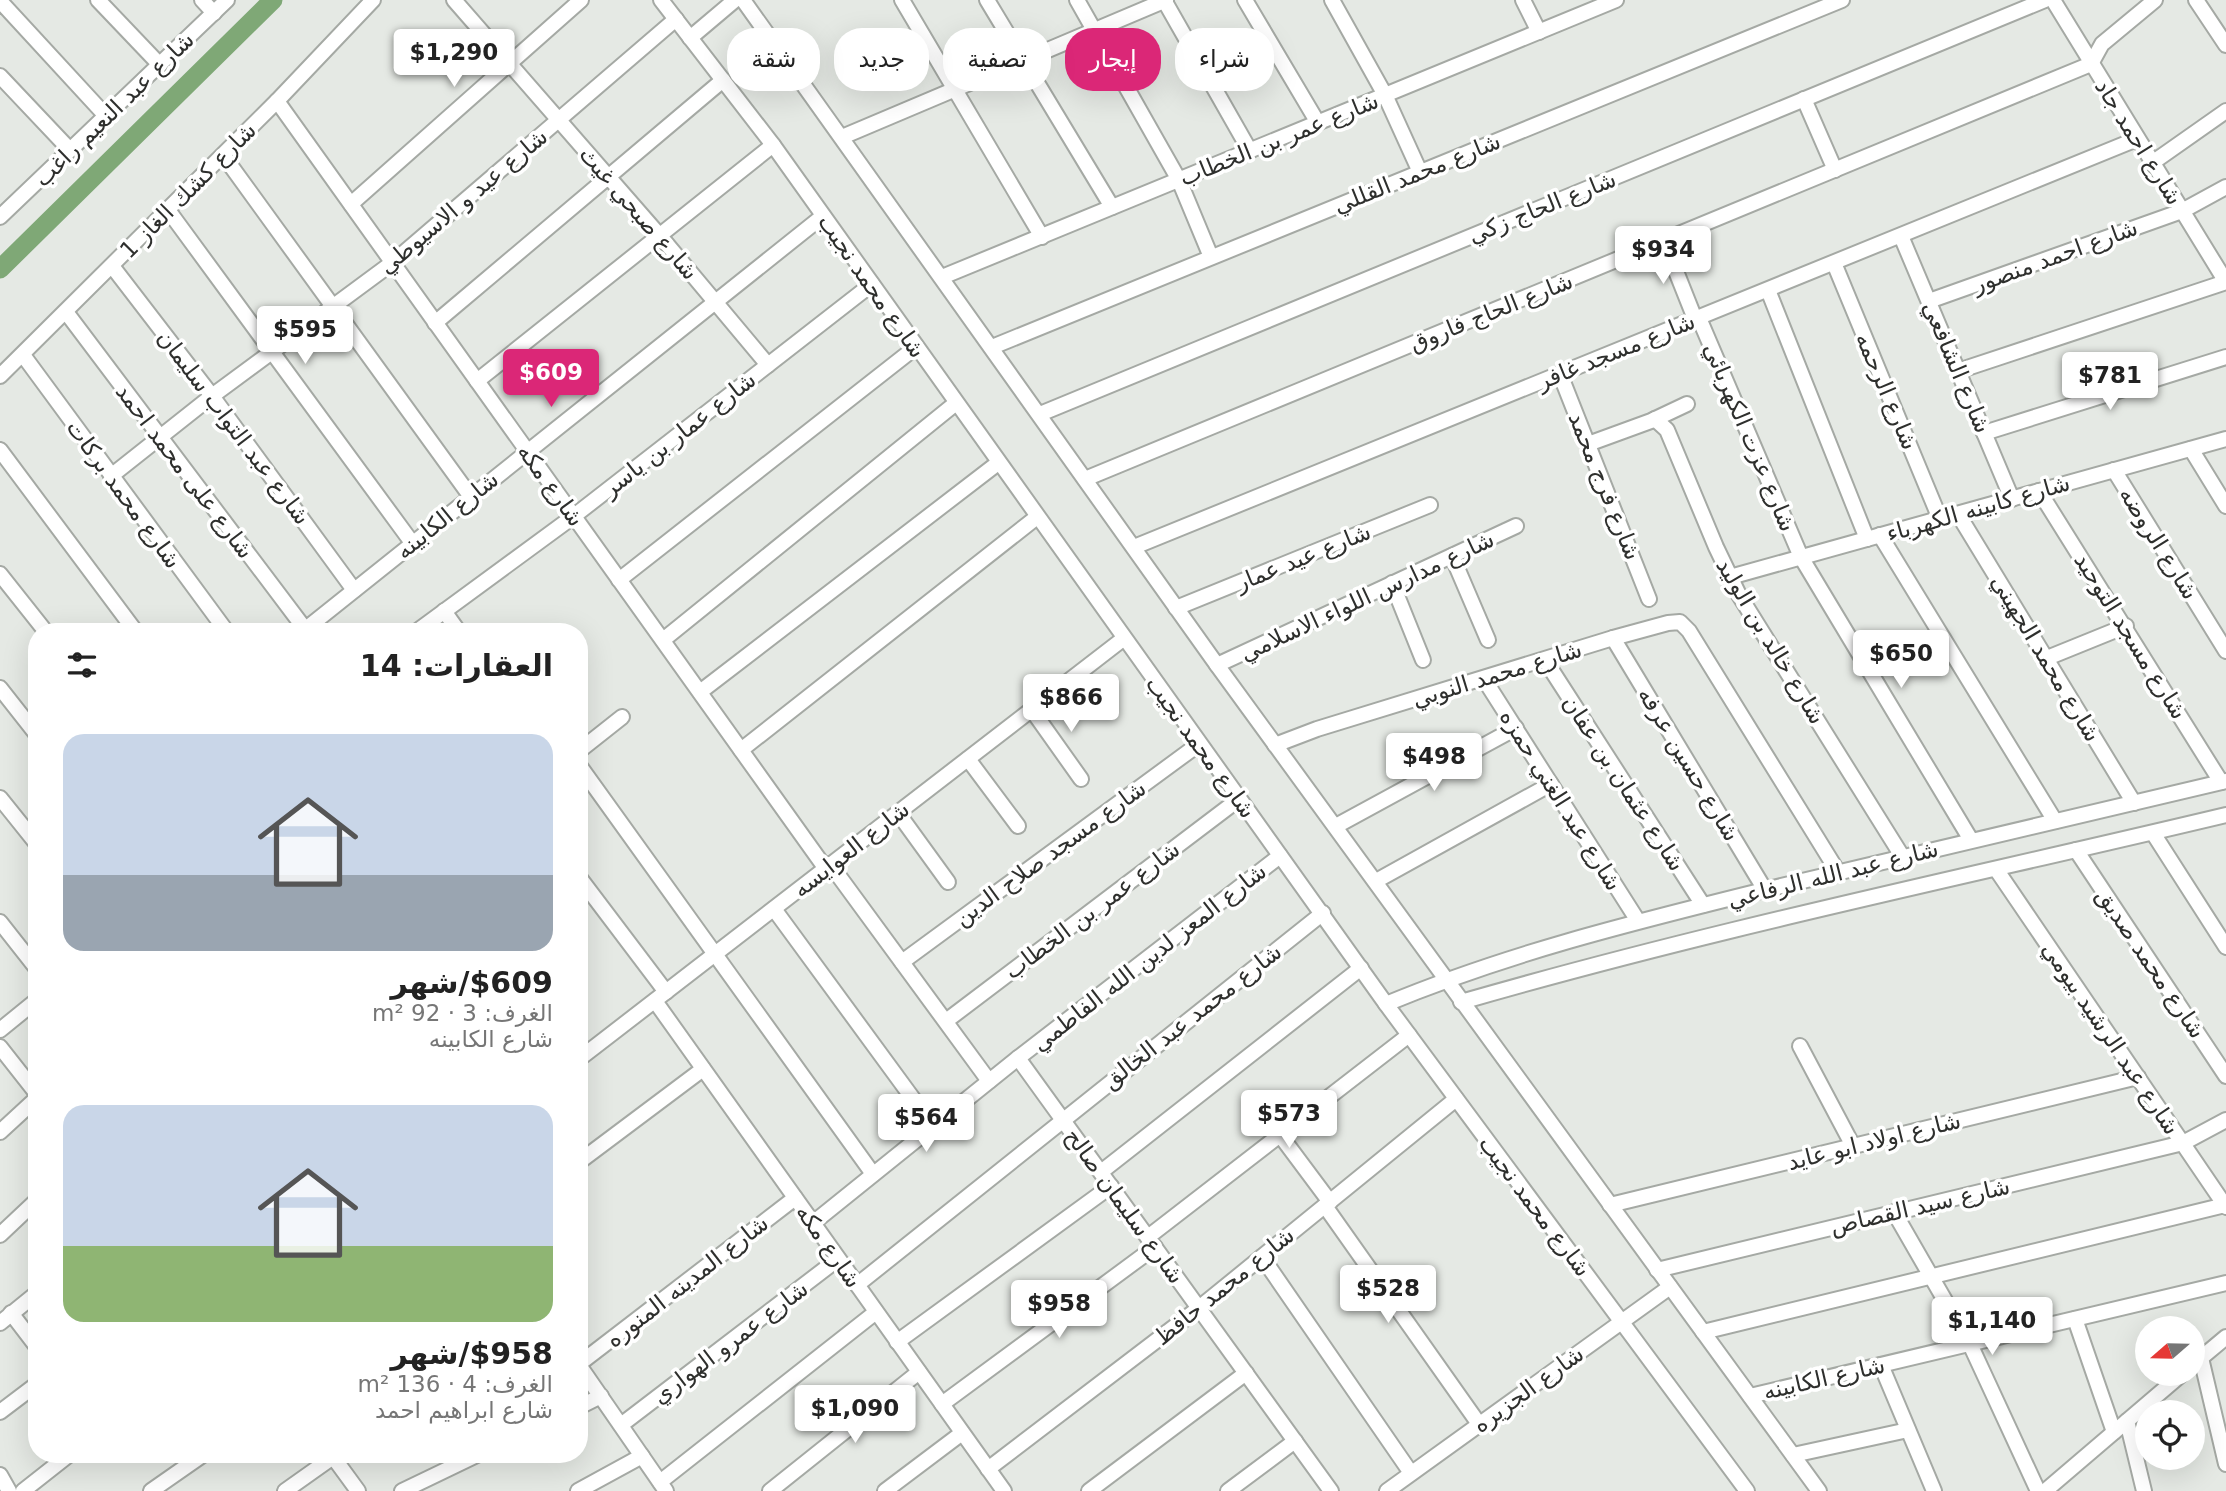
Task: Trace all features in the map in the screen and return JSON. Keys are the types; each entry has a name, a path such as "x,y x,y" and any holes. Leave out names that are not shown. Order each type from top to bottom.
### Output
{"street":[{"path":"98,0 160,65"},
{"path":"202,0 214,13"},
{"name":"شارع عبد النعيم راغب","path":"0,217 227,0"},
{"name":"شارع كشك الغاز 1","path":"0,376 223,155 373,0"},
{"name":"شارع صبحي غيث","path":"454,0 660,236 768,365"},
{"path":"351,204 581,0"},
{"name":"شارع محمد نجيب","path":"661,0 773,145 1386,1004 1747,1491"},
{"path":"690,38 735,0"},
{"path":"743,0 1176,608 1376,881 1444,980 1819,1491"},
{"path":"902,0 943,69"},
{"path":"987,0 1004,28"},
{"path":"1077,0 1094,28"},
{"path":"1100,28 1165,0 1250,151"},
{"path":"1245,0 1318,123"},
{"path":"1332,0 1385,95 1420,172"},
{"path":"1523,0 1539,32"},
{"name":"شارع عمر بن الخطاب","path":"942,277 1616,0"},
{"name":"شارع محمد القللي","path":"992,347 1842,0"},
{"name":"شارع الحاج زكي","path":"1040,414 2045,0"},
{"name":"شارع احمد جاد","path":"2053,0 2226,282"},
{"path":"2091,64 2102,44 2155,0"},
{"path":"2196,0 2226,45"},
{"path":"0,1 106,116"},
{"name":"شارع عيد و الاسيوطي","path":"111,476 212,396 392,263 676,19"},
{"name":"شارع الحاج فاروق","path":"1085,479 2091,64"},
{"path":"0,76 70,150"},
{"path":"435,323 723,80"},
{"path":"842,137 950,91"},
{"path":"956,91 1042,237"},
{"path":"1042,91 1112,207"},
{"path":"1129,91 1179,180 1211,257"},
{"path":"1804,99 1835,170"},
{"name":"شارع مكه","path":"276,101 741,750 989,1081"},
{"path":"2152,163 2226,111"},
{"name":"شارع مسجد غافر","path":"1134,547 2137,139"},
{"path":"477,381 773,145"},
{"path":"223,155 471,497"},
{"name":"شارع احمد منصور","path":"1929,301 2182,211 2226,187"},
{"path":"168,210 412,544"},
{"name":"شارع الكابينه","path":"313,623 823,216"},
{"name":"شارع الشافعي","path":"1901,236 2012,499"},
{"name":"شارع عزت الكهربائي","path":"1664,241 1801,557 1972,840"},
{"name":"شارع الرحمه","path":"1834,263 1940,519"},
{"name":"شارع عبد التواب سليمان","path":"112,265 354,590"},
{"path":"1958,372 2226,282"},
{"name":"شارع عمار بن ياسر","path":"428,623 573,516 872,284"},
{"path":"1768,290 1874,537 2055,821"},
{"name":"شارع على محمد احمد","path":"66,312 299,623"},
{"path":"619,580 916,346"},
{"name":"شارع محمد بركات","path":"23,355 220,623"},
{"path":"1984,433 2226,357"},
{"name":"شارع فرج محمد","path":"1560,374 1650,598"},
{"path":"663,640 956,403"},
{"path":"1588,444 1656,419 1687,404"},
{"name":"شارع خالد بن الوليد","path":"1656,419 1667,430 1730,577 1902,856"},
{"name":"شارع كابينه الكهرباء","path":"1730,577 2226,439"},
{"path":"2191,449 2226,506"},
{"path":"0,450 129,623"},
{"path":"700,692 998,463"},
{"name":"شارع الروضه","path":"2114,470 2226,651"},
{"name":"شارع مسجد التوحيد","path":"2039,491 2224,782"},
{"name":"شارع عيد عمار","path":"1176,608 1430,505"},
{"name":"شارع محمد الجهيني","path":"1958,514 2134,803"},
{"path":"741,750 1037,517"},
{"name":"شارع مدارس اللواء الاسلامي","path":"1217,665 1516,526"},
{"path":"1452,556 1488,640"},
{"path":"0,573 39,623"},
{"path":"1392,583 1423,660"},
{"path":"444,611 453,623"},
{"name":"شارع محمد النوبي","path":"1275,745 1317,729 1613,638 1681,622 1838,872"},
{"path":"2047,658 2126,626"},
{"name":"شارع حسين عرفه","path":"1613,638 1765,890"},
{"name":"شارع العوايسه","path":"588,1052 1123,639"},
{"name":"شارع عثمان بن عفان","path":"1545,660 1703,905"},
{"name":"شارع عبد الغني حمزه","path":"1484,679 1638,921"},
{"path":"0,688 28,724"},
{"path":"1032,710 1081,779"},
{"path":"588,744 622,717"},
{"path":"1336,826 1516,728"},
{"name":"شارع مسجد صلاح الدين","path":"902,962 1199,744"},
{"path":"968,759 1018,826"},
{"path":"588,777 873,1174"},
{"name":"شارع عبد الله الرفاعي","path":"1386,1004 1444,980 1510,958 1638,921 1902,856 2224,782"},
{"path":"1376,881 1551,784"},
{"path":"0,798 28,833"},
{"name":"شارع عمر بن الخطاب","path":"946,1021 1239,799"},
{"path":"898,813 948,882"},
{"name":"شارع عبد الله الرفاعي","path":"1461,1002 1845,902 2226,815"},
{"path":"2153,833 2226,947"},
{"name":"شارع محمد صديق","path":"2076,850 2226,1076"},
{"name":"شارع المعز لدين الله الفاطمي","path":"813,1223 1018,1058 1280,856"},
{"name":"شارع عبد الرشيد بيومي","path":"1996,869 2225,1206"},
{"name":"شارع مكه","path":"588,890 660,997 703,1069 1002,1490"},
{"path":"774,909 933,1126"},
{"name":"شارع محمد عبد الخالق","path":"857,1285 1323,913"},
{"path":"0,922 28,958"},
{"path":"1101,1172 1361,968"},
{"path":"0,1030 28,1007"},
{"path":"942,1404 1151,1242 1280,1135 1409,1035"},
{"path":"1800,1046 1853,1146"},
{"path":"0,1047 28,1084"},
{"name":"شارع سليمان صالح","path":"1018,1058 1331,1491"},
{"path":"588,1155 703,1069"},
{"name":"شارع اولاد ابو عايد","path":"1610,1205 2138,1077"},
{"name":"شارع محمد حافظ","path":"988,1469 1199,1308 1456,1099"},
{"path":"0,1132 28,1105"},
{"name":"شارع سيد القصاص","path":"1657,1270 2183,1143 2226,1120"},
{"path":"1280,1135 1479,1424"},
{"path":"897,1342 1111,1186"},
{"name":"شارع المدينه المنوره","path":"588,1358 795,1198"},
{"path":"1703,1332 2225,1206"},
{"path":"0,1235 28,1209"},
{"path":"1894,1212 1934,1277 1970,1344 2038,1491"},
{"path":"1262,1257 1412,1473"},
{"name":"شارع عمرو الهواري","path":"621,1425 838,1259"},
{"name":"شارع الكابينه","path":"1749,1396 2226,1283"},
{"name":"شارع الجزيره","path":"1387,1491 1670,1287"},
{"path":"28,1300 6,1318 28,1339"},
{"path":"588,1378 663,1487 876,1312"},
{"path":"2075,1319 2115,1432"},
{"path":"2205,1354 2226,1337"},
{"path":"1881,1365 1934,1491"},
{"path":"770,1491 919,1373"},
{"path":"1088,1491 1246,1373"},
{"path":"2045,1491 2168,1386"},
{"path":"2204,1386 2226,1464"},
{"path":"0,1412 28,1391"},
{"path":"588,1402 601,1396"},
{"path":"2127,1421 2144,1491"},
{"path":"1793,1455 1908,1430"},
{"path":"885,1491 962,1433"},
{"path":"1228,1491 1295,1441"},
{"path":"578,1491 642,1456"},
{"path":"23,1491 59,1463"},
{"path":"152,1491 191,1463"},
{"path":"285,1491 323,1463"},
{"path":"337,1463 358,1491"},
{"path":"402,1491 460,1463"},
{"path":"0,1475 9,1491"},
{"path":"432,1476 440,1491"}],"waterway":[{"path":"0,269 273,0"}]}
